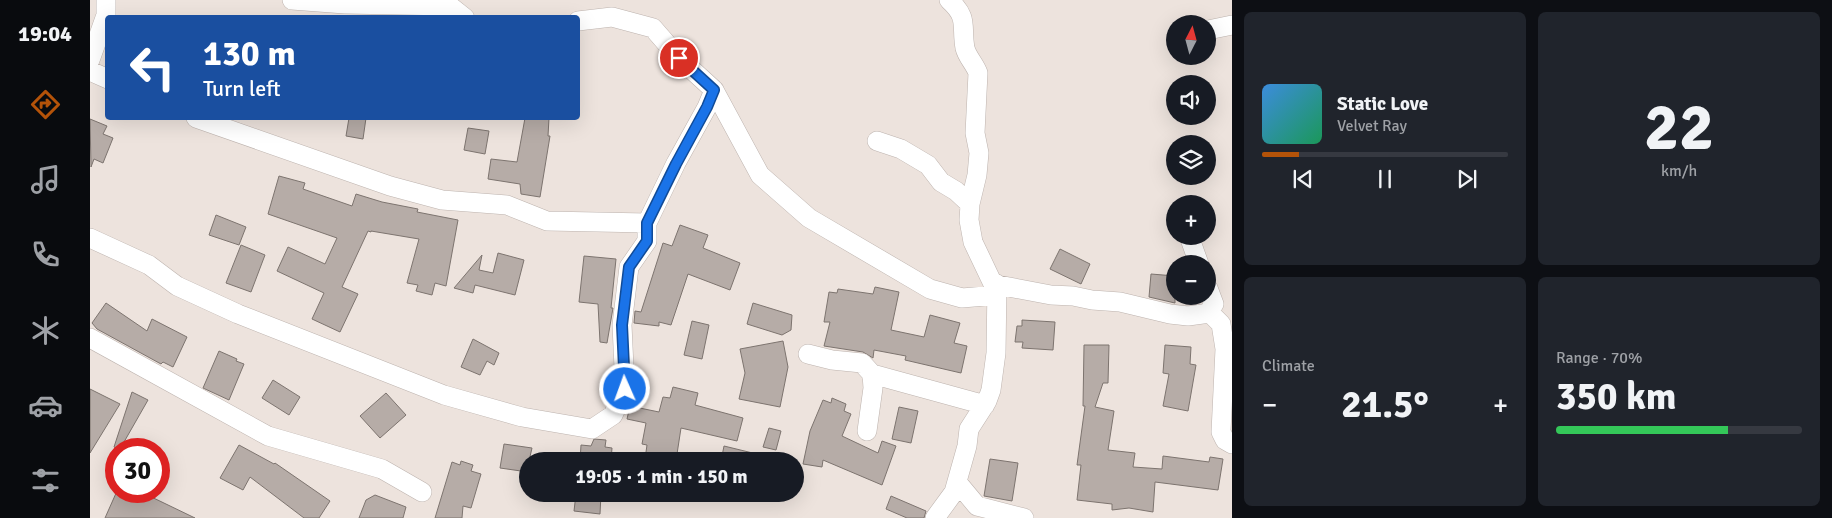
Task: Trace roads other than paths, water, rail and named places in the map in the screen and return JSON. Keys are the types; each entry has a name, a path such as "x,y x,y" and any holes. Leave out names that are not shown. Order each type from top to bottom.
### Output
{"street":[{"path":"292,0 345,4 450,6 461,15"},
{"path":"935,518 954,492 969,429 984,406 991,390 996,353 997,290 974,242 969,220 979,153 975,133 978,74 966,49 963,20 958,8 949,0"},
{"path":"106,15 110,3"},
{"path":"580,21 612,17 653,28 679,58 714,90 760,175 809,218 930,289 962,298 997,290 1120,302 1146,310 1188,316 1210,313"},
{"path":"90,60 105,18"},
{"path":"1216,28 1232,25"},
{"path":"90,71 105,78"},
{"path":"90,238 149,266 178,286 238,314 444,395 522,417 592,429 613,415 625,389 622,325 629,267 647,241 647,223 714,90"},
{"path":"202,120 390,186 442,200 507,206 547,221 647,223"},
{"path":"877,140 901,149 928,165 941,182 956,191 970,204"},
{"path":"1210,313 1213,305"},
{"path":"1210,313 1221,324 1225,349 1221,432 1224,440 1232,444"},
{"path":"90,338 268,436 382,469 422,492"},
{"path":"808,354 832,360 862,363 872,374 984,406"},
{"path":"867,431 873,388 872,374"},
{"path":"957,482 977,506 1024,518"}]}
